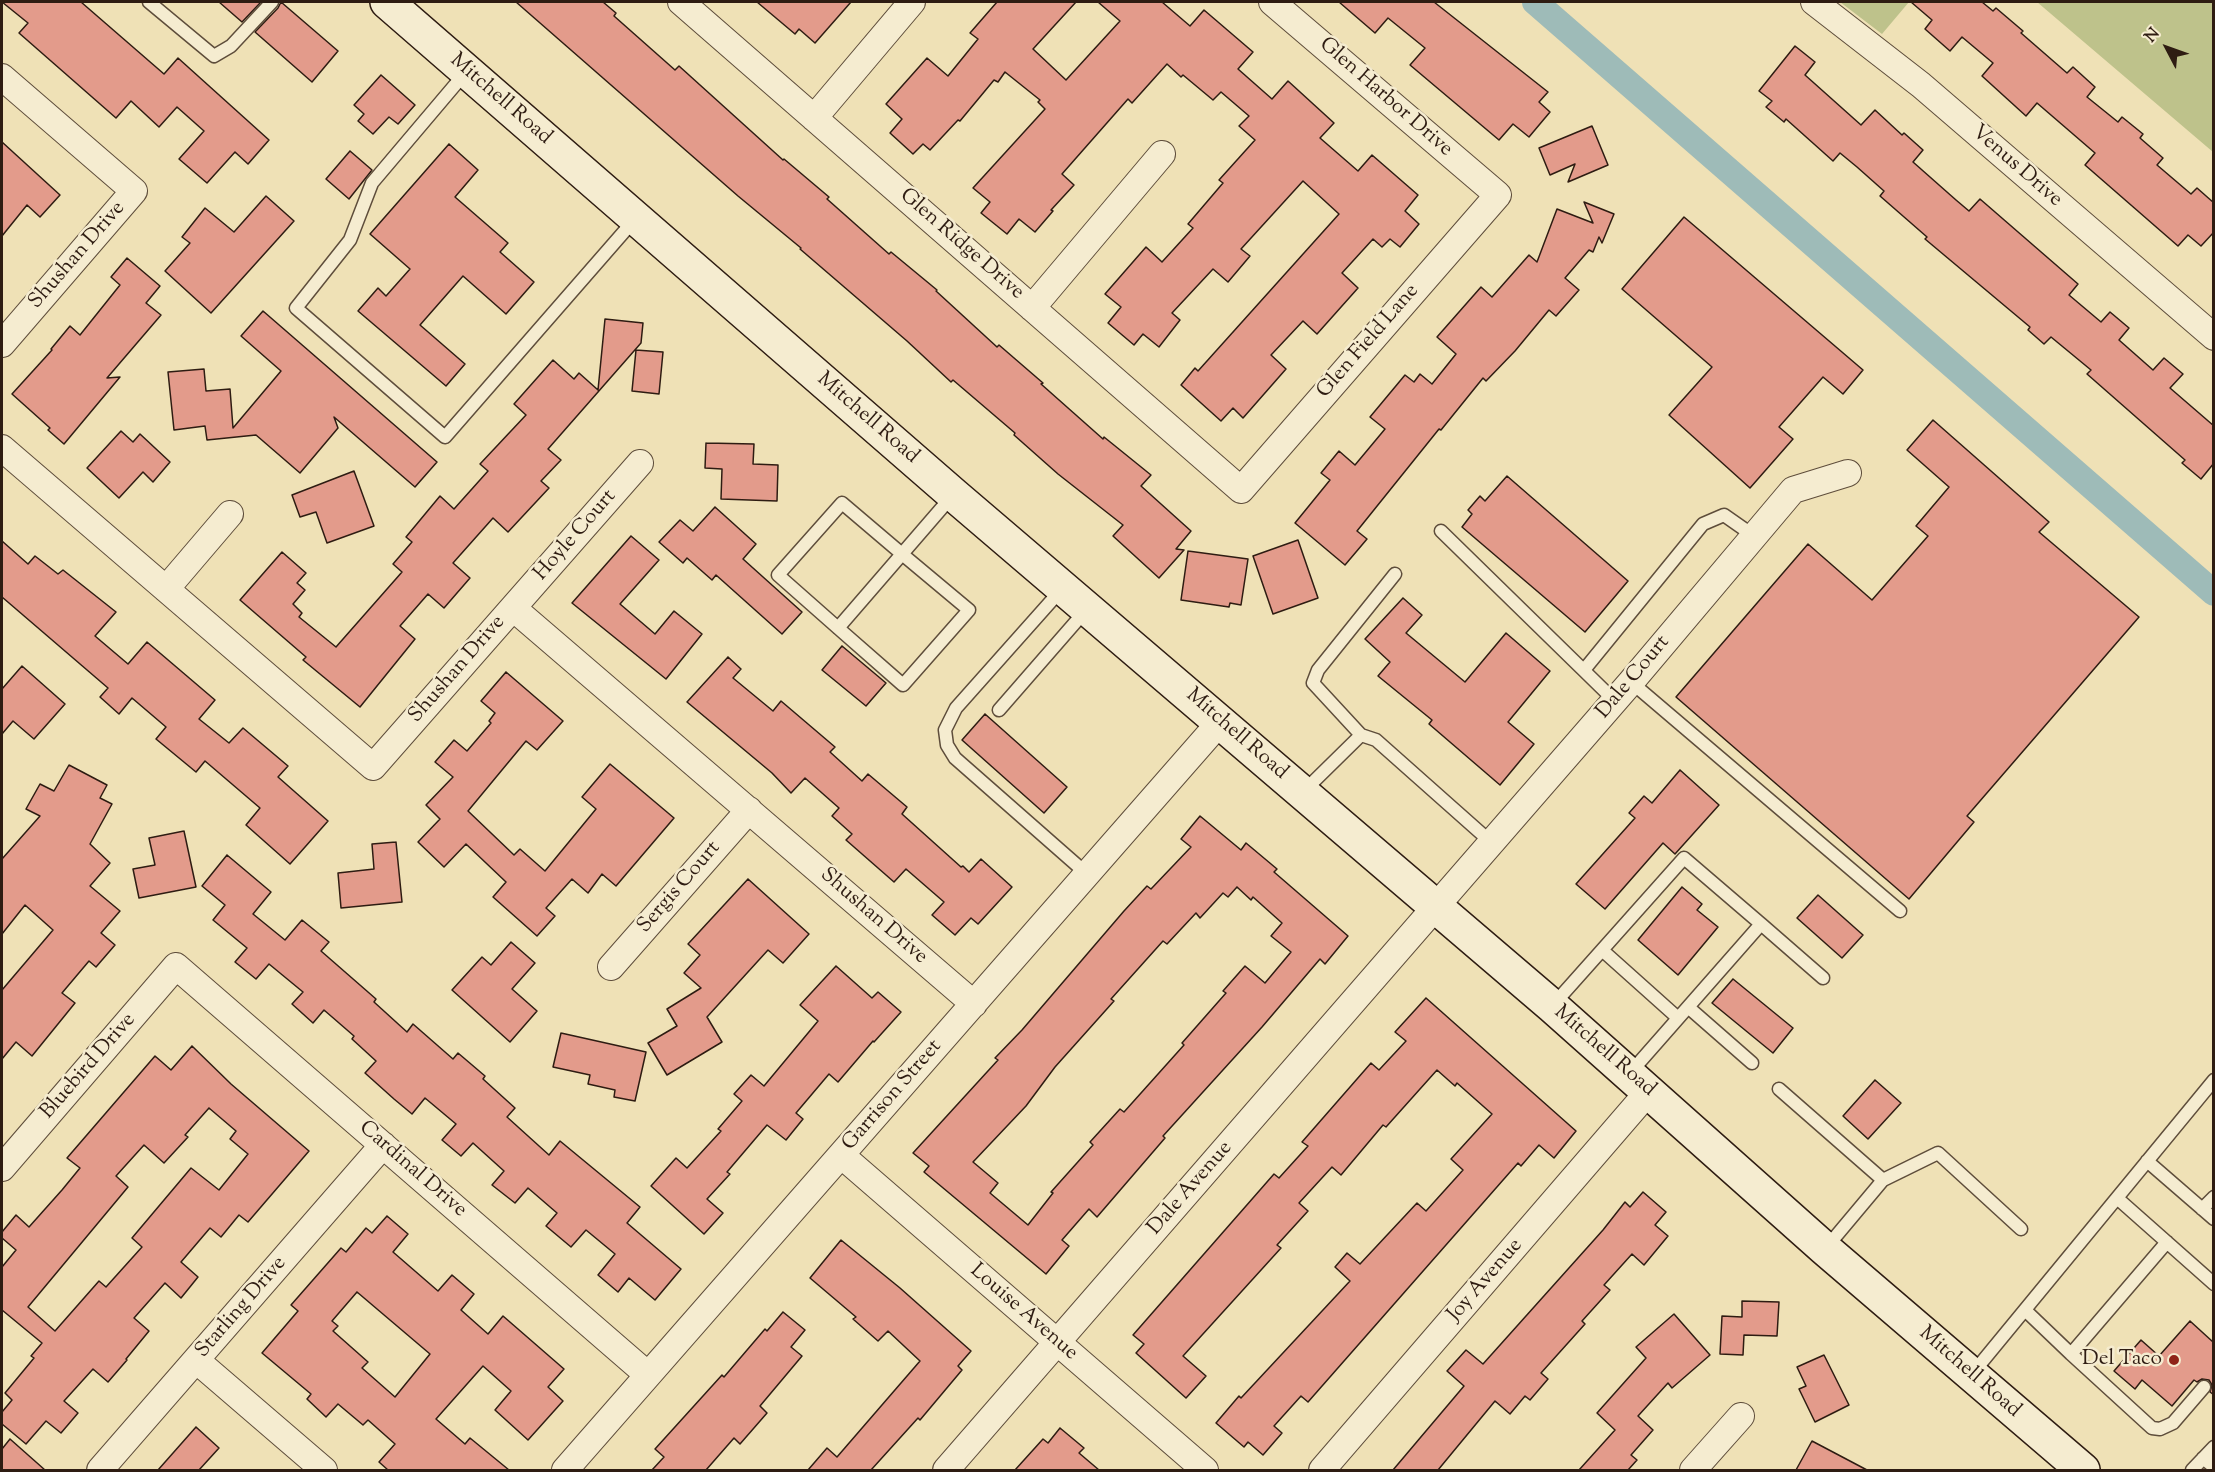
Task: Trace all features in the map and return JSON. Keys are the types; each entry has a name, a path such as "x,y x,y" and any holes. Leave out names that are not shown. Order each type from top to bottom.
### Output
{"main road":[{"name":"Mitchell Road","path":"387,2 954,495 1552,1006 1825,1249 2083,1470"}],"street":[{"name":"Glen Ridge Drive","path":"681,2 1241,490"},
{"path":"814,118 912,2"},
{"name":"Glen Harbor Drive","path":"1272,2 1497,195"},
{"name":"Venus Drive","path":"1814,2 1921,85 2214,337"},
{"name":"Shushan Drive","path":"2,76 134,191 2,344"},
{"path":"1032,308 1162,154"},
{"name":"Glen Field Lane","path":"1241,490 1497,195"},
{"name":"Shushan Drive","path":"2,447 373,767 513,608 974,1004"},
{"name":"Hoyle Court","path":"513,608 640,463"},
{"name":"Dale Court","path":"1436,908 1623,692 1793,490 1848,473"},
{"path":"166,589 230,514"},
{"name":"Garrison Street","path":"565,1470 1221,721"},
{"name":"Sergis Court","path":"611,967 749,810"},
{"name":"Dale Avenue","path":"946,1470 1436,908"},
{"name":"Cardinal Drive","path":"176,966 648,1375"},
{"name":"Bluebird Drive","path":"2,1167 176,966"},
{"name":"Joy Avenue","path":"1322,1470 1639,1082"},
{"name":"Starling Drive","path":"100,1470 383,1145"},
{"name":"Louise Avenue","path":"841,1155 1205,1470"},
{"path":"196,1360 324,1470"},
{"path":"1693,1470 1741,1416"}],"lane":[{"path":"149,2 214,56 231,46 272,2"},
{"path":"467,71 372,183 350,240 296,308 436,430 445,437 636,218"},
{"path":"838,628 954,495"},
{"path":"842,503 902,554 969,610 903,685 778,575 842,503"},
{"path":"1584,670 1703,524 1724,515 1754,536"},
{"path":"1441,531 1584,670 1623,692 1900,911"},
{"path":"1395,574 1318,670 1313,683 1361,735 1376,740 1492,843"},
{"path":"999,710 1076,597"},
{"path":"1076,597 968,692 956,708 945,730 947,745 955,758 1087,874"},
{"path":"1303,792 1361,735"},
{"path":"1552,1006 1684,858 1823,978"},
{"path":"1639,1082 1678,1018 1761,924"},
{"path":"1602,951 1678,1018"},
{"path":"1688,1008 1752,1063"},
{"path":"1971,1374 2214,1080"},
{"path":"1779,1089 1883,1180"},
{"path":"1825,1249 1883,1180 1938,1153 2021,1229"},
{"path":"2147,1161 2214,1219"},
{"path":"2202,1209 2214,1197"},
{"path":"2117,1198 2214,1284"},
{"path":"2070,1354 2167,1242"},
{"path":"2025,1310 2152,1428 2160,1429 2173,1422 2204,1387"},
{"path":"2192,1470 2214,1447"},
{"path":"2203,1458 2214,1467"}],"green space":[{"path":"1840,2 1909,2 1882,34"},
{"path":"2037,2 2213,2 2213,152"}],"building":[{"path":"2,2 81,2 164,74 178,58 269,140 248,164 235,152 207,183 179,159 204,131 177,107 159,127 131,101 116,118 19,33 28,23"},
{"path":"219,2 261,2 242,22"},
{"path":"281,2 338,51 312,82 255,32"},
{"path":"516,2 603,2 616,13 614,16 675,70 679,66 783,160 829,197 827,199 889,254 891,252 937,290 997,347 999,345 1043,383 1041,384 1103,439 1104,437 1151,475 1141,486 1191,531 1176,549 1184,550 1159,578 1113,536 1123,525 1058,474 1014,435 1015,433 953,380 951,382 801,248 738,196"},
{"path":"757,2 851,2 815,43 799,29 795,34"},
{"path":"997,2 1076,2 1033,49 1066,80 1120,21 1098,2 1162,2 1190,26 1204,10 1253,52 1238,69 1272,99 1288,81 1334,123 1320,138 1358,171 1372,155 1418,195 1405,211 1419,224 1400,247 1390,239 1382,247 1373,239 1342,273 1358,288 1317,334 1303,321 1271,355 1286,369 1243,418 1233,408 1221,421 1181,385 1195,368 1198,371 1339,214 1303,181 1241,249 1250,256 1228,282 1213,269 1172,313 1180,320 1159,347 1143,334 1134,345 1108,323 1121,307 1105,294 1146,247 1162,262 1193,228 1188,224 1223,183 1219,180 1255,140 1239,126 1249,116 1221,92 1213,100 1167,64 1132,103 1128,99 1062,174 1074,185 1035,232 1019,219 1007,234 981,213 990,202 973,188 1045,109 1038,102 1040,100 1005,72 998,82 994,80 960,121 958,120 930,150 923,144 913,154 890,133 902,119 886,104 927,58 948,76 978,39 970,33"},
{"path":"1339,2 1434,2 1548,92 1539,102 1550,112 1529,137 1513,124 1499,140 1410,65 1425,48 1388,18 1375,33"},
{"path":"1911,2 1982,2 1993,11 1996,8 2067,73 2073,67 2095,87 2087,97 2118,122 2122,117 2143,134 2140,138 2163,158 2157,165 2191,194 2197,188 2214,203 2214,232 2201,246 2188,235 2178,246 2085,165 2095,153 2037,103 2026,116 1982,76 1993,63 1962,37 1950,51 1925,29 1932,20"},
{"path":"1795,46 1815,62 1805,75 1861,125 1875,110 1902,135 1904,133 1923,150 1913,162 1956,200 1969,211 1980,199 2078,284 2069,295 2101,322 2110,312 2129,328 2119,340 2153,370 2164,358 2183,374 2170,388 2214,426 2214,463 2201,479 2182,463 2185,460 2087,374 2091,370 2051,337 2044,344 2028,330 2030,327 1925,239 1927,237 1880,196 1884,191 1857,167 1840,153 1833,161 1786,119 1784,122 1766,107 1772,101 1759,91"},
{"path":"381,75 415,105 398,124 389,117 373,134 358,121 364,114 354,105"},
{"path":"1592,126 1608,165 1568,182 1575,164 1550,175 1539,148"},
{"path":"2,142 60,195 40,217 27,205 2,236"},
{"path":"449,144 478,170 455,197 508,243 500,252 534,282 506,314 463,276 420,325 465,364 446,386 358,311 378,288 386,296 410,269 370,234"},
{"path":"350,151 372,170 349,199 326,179"},
{"path":"266,196 294,221 211,313 165,271 190,243 182,237 205,208 234,232"},
{"path":"1584,202 1614,214 1602,243 1599,237 1593,252 1589,250 1565,278 1579,290 1556,316 1549,310 1515,351 1486,381 1483,378 1441,430 1439,429 1357,531 1367,539 1345,565 1295,523 1330,480 1321,473 1339,451 1355,465 1385,429 1370,417 1405,375 1414,382 1420,374 1432,384 1456,354 1437,337 1481,287 1492,297 1529,255 1537,262 1557,209 1593,223"},
{"path":"1684,217 1863,370 1843,394 1823,377 1779,427 1793,439 1750,488 1669,415 1712,367 1622,289"},
{"path":"127,258 160,286 146,303 161,315 107,378 120,377 64,444 48,430 50,428 12,394 52,350 70,326 80,335 120,285 111,277"},
{"path":"263,311 437,462 415,487 334,417 338,428 300,473 256,435 207,440 205,426 174,430 168,372 204,369 206,391 230,389 233,428 281,371 241,336"},
{"path":"605,319 643,323 641,343 548,449 561,460 541,481 549,488 508,532 493,518 453,563 470,578 444,608 428,594 400,626 415,639 360,707 303,660 306,657 240,600 282,552 306,573 297,583 305,590 293,604 302,613 299,617 336,647 402,572 393,564 412,542 406,537 440,496 454,509 488,471 480,464 526,415 514,404 553,360 574,379 579,373 598,390"},
{"path":"636,350 663,352 659,394 632,391"},
{"path":"1933,420 2049,522 2039,532 2139,617 1967,816 1974,822 1909,899 1676,697 1808,544 1872,600 1928,536 1916,526 1949,487 1907,450"},
{"path":"121,431 133,442 140,434 170,462 153,482 143,472 119,498 87,468"},
{"path":"706,443 754,444 753,464 778,465 777,501 721,499 722,469 705,468"},
{"path":"354,471 374,526 327,543 316,512 300,517 292,495"},
{"path":"1507,476 1628,581 1585,632 1462,527 1472,514 1468,510 1480,496 1485,501"},
{"path":"715,507 756,544 743,559 802,612 782,634 716,575 712,580 687,558 683,563 659,542 680,520 693,531"},
{"path":"631,536 659,560 620,604 655,634 674,611 702,634 666,679 572,603"},
{"path":"1298,540 1318,598 1273,614 1253,556"},
{"path":"2,541 28,564 35,556 58,574 63,570 116,612 95,636 128,664 147,642 215,700 199,719 229,743 243,728 288,766 278,777 328,821 290,864 246,825 260,808 205,761 196,772 156,739 166,727 132,698 119,714 100,697 108,688 2,597"},
{"path":"1188,551 1248,559 1241,605 1230,603 1229,607 1181,600"},
{"path":"1403,598 1422,615 1406,633 1465,682 1506,633 1550,671 1508,722 1534,744 1500,785 1429,724 1432,720 1378,676 1390,662 1365,639"},
{"path":"842,646 886,683 866,706 822,670"},
{"path":"728,657 741,669 733,678 773,711 781,701 835,747 830,752 862,781 868,774 907,807 902,814 961,867 963,866 969,872 981,859 1012,887 978,924 971,918 955,935 932,915 944,902 906,869 894,882 846,840 852,834 832,816 839,808 805,778 791,793 772,773 687,702"},
{"path":"22,666 65,704 34,739 13,721 2,734 2,689"},
{"path":"506,672 563,721 537,750 526,741 468,811 514,855 520,849 545,871 596,809 582,797 610,764 674,818 616,886 602,874 588,893 572,879 546,908 555,916 537,936 493,897 506,882 466,844 444,867 418,842 440,819 426,805 453,777 435,762 454,740 467,751 491,723 489,721 495,713 481,701"},
{"path":"985,714 1067,787 1044,813 962,740"},
{"path":"69,765 107,785 100,798 112,804 90,844 110,863 90,886 120,911 101,933 115,945 96,967 89,961 62,993 75,1003 32,1056 16,1042 2,1059 2,990 53,930 25,905 2,934 2,859 40,816 26,809 40,784 54,791"},
{"path":"1680,770 1719,805 1675,854 1663,843 1605,909 1576,884 1635,818 1629,813 1644,796 1652,803"},
{"path":"1200,816 1241,850 1246,843 1277,869 1274,872 1348,936 1325,964 1320,959 1163,1136 1165,1138 1097,1217 1089,1209 1062,1240 1069,1246 1046,1274 924,1172 929,1166 913,1153 998,1060 995,1058 1022,1030 1124,911 1147,886 1151,889 1191,847 1181,839","holes":["1237,887 1251,900 1253,897 1282,923 1271,936 1291,952 1265,983 1245,966 1223,991 1226,993 1182,1043 1184,1045 1124,1112 1120,1109 1090,1142 1093,1145 1051,1192 1053,1193 1028,1225 990,1193 998,1183 973,1162 1026,1106 1055,1067 1114,1001 1111,999 1163,941 1167,944 1196,913 1200,918 1223,893 1228,897"]},
{"path":"184,831 196,887 139,898 133,869 155,865 149,838"},
{"path":"396,842 402,902 341,908 338,873 374,869 372,844"},
{"path":"227,855 271,892 253,914 285,940 302,920 329,942 321,951 376,999 374,1002 407,1032 413,1024 453,1059 458,1053 485,1076 483,1079 515,1108 507,1117 549,1155 560,1141 640,1207 627,1223 681,1269 655,1300 629,1278 618,1292 598,1275 615,1254 586,1230 571,1247 546,1226 557,1213 528,1188 515,1203 492,1185 504,1171 473,1143 461,1156 442,1140 456,1124 425,1098 412,1114 394,1099 365,1073 376,1061 352,1039 354,1036 324,1010 313,1023 292,1004 303,992 269,964 256,979 235,962 247,948 213,920 225,905 202,886"},
{"path":"748,879 809,934 783,963 768,950 707,1017 722,1042 667,1075 648,1043 677,1026 667,1009 701,988 684,973 700,955 688,944"},
{"path":"1682,887 1702,904 1697,910 1718,927 1678,975 1638,940"},
{"path":"1818,895 1863,935 1842,958 1797,918"},
{"path":"511,942 535,963 512,989 537,1011 510,1042 452,990 482,957 491,965"},
{"path":"836,966 872,998 878,992 901,1012 838,1082 829,1074 796,1113 803,1119 786,1140 767,1125 727,1172 730,1174 707,1199 723,1213 704,1234 651,1186 676,1158 687,1168 721,1131 718,1129 742,1101 734,1094 751,1075 764,1086 818,1021 800,1005"},
{"path":"1733,979 1793,1028 1773,1053 1712,1003"},
{"path":"1426,998 1576,1131 1554,1158 1539,1145 1521,1166 1518,1163 1308,1402 1301,1396 1274,1426 1282,1433 1263,1455 1248,1442 1244,1447 1216,1423 1239,1396 1241,1398 1350,1281 1335,1267 1347,1253 1360,1264 1417,1203 1426,1211 1463,1170 1451,1159 1492,1114 1457,1083 1455,1086 1437,1070 1386,1127 1383,1125 1341,1175 1332,1167 1299,1203 1308,1211 1277,1245 1281,1248 1183,1356 1206,1376 1186,1398 1136,1353 1144,1344 1133,1335 1274,1174 1279,1178 1308,1146 1302,1142 1371,1063 1379,1070 1406,1041 1395,1032"},
{"path":"561,1033 646,1052 635,1101 614,1097 615,1090 588,1084 590,1075 553,1067"},
{"path":"192,1046 231,1084 309,1151 248,1222 239,1215 221,1237 210,1228 181,1262 198,1277 181,1298 165,1283 134,1318 149,1331 127,1360 108,1382 93,1369 64,1401 78,1413 61,1433 46,1421 26,1444 2,1424 2,1412 12,1400 5,1393 34,1358 31,1356 42,1343 2,1310 2,1267 16,1250 2,1238 2,1232 16,1215 29,1227 62,1190 80,1168 67,1158 155,1056 171,1070","holes":["209,1108 236,1131 230,1139 248,1154 219,1190 191,1168 132,1238 142,1247 106,1287 99,1281 55,1331 28,1307 128,1187 116,1176 144,1145 164,1163 188,1137 185,1135"]},
{"path":"1875,1080 1901,1103 1868,1139 1843,1116"},
{"path":"1643,1192 1666,1212 1655,1225 1668,1236 1644,1265 1632,1254 1604,1285 1610,1290 1582,1321 1585,1324 1541,1373 1548,1379 1530,1400 1525,1396 1510,1414 1495,1401 1438,1470 1393,1470 1464,1386 1447,1371 1466,1350 1483,1364 1603,1230 1625,1202 1630,1207"},
{"path":"387,1216 408,1234 393,1252 438,1291 452,1275 474,1294 461,1310 488,1334 503,1316 564,1369 548,1387 563,1401 528,1440 495,1410 511,1391 483,1366 436,1419 465,1444 470,1438 509,1470 388,1470 379,1462 395,1444 368,1420 363,1425 338,1404 326,1417 307,1399 311,1394 262,1353 298,1311 291,1305 341,1248 346,1252 366,1228 372,1233","holes":["357,1292 430,1354 395,1397 362,1368 368,1362 333,1331 338,1326 332,1321"]},
{"path":"841,1240 900,1288 971,1351 958,1366 962,1370 920,1420 918,1418 871,1470 808,1470 827,1448 837,1457 920,1361 888,1331 878,1341 853,1319 856,1317 810,1278"},
{"path":"1742,1301 1779,1302 1777,1336 1744,1335 1743,1355 1720,1354 1722,1316 1742,1317"},
{"path":"783,1312 805,1330 791,1347 802,1356 760,1406 767,1413 740,1444 734,1438 706,1470 652,1470 664,1457 655,1449"},
{"path":"1674,1314 1710,1355 1672,1388 1668,1383 1638,1416 1653,1430 1631,1455 1637,1460 1628,1470 1579,1470 1615,1430 1597,1413 1646,1358 1636,1347"},
{"path":"2190,1321 2213,1342 2214,1395 2210,1392 2212,1385 2209,1380 2202,1379 2197,1382 2194,1380 2172,1406 2142,1380 2135,1389 2114,1371 2141,1340 2159,1356"},
{"path":"1824,1355 1849,1405 1815,1422 1799,1389 1806,1386 1797,1367"},
{"path":"196,1427 219,1448 199,1470 158,1470"},
{"path":"1060,1428 1084,1448 1079,1453 1099,1470 1015,1470 1043,1439 1048,1443"},
{"path":"10,1439 45,1470 2,1470 2,1449"},
{"path":"1812,1441 1867,1470 1796,1470"}],"waterway":[{"path":"1535,2 2214,593"}],"place":[{"name":"Del Taco","path":"2174,1360"}]}
